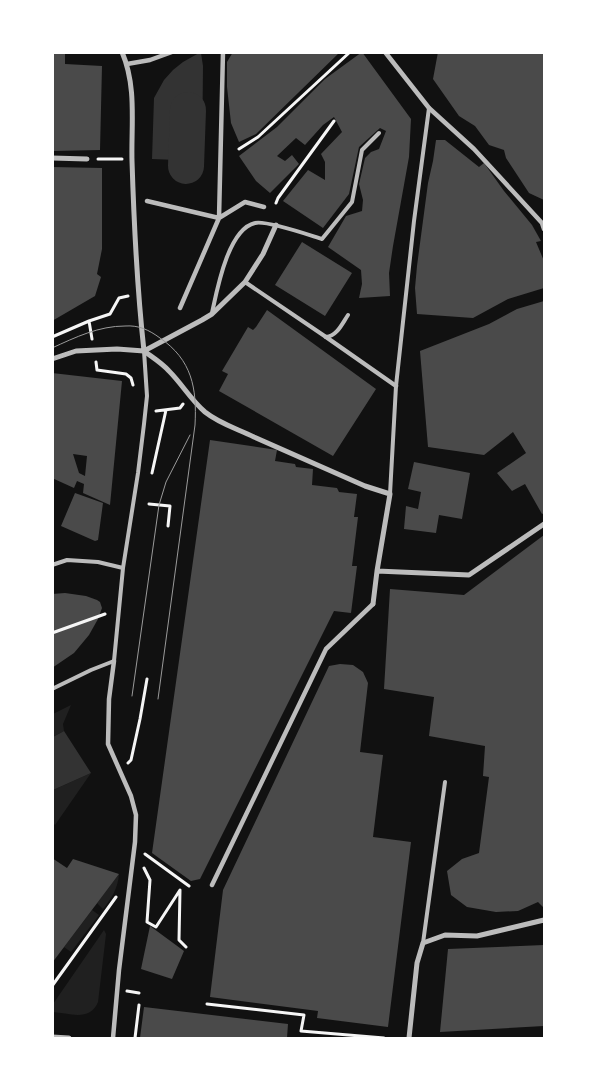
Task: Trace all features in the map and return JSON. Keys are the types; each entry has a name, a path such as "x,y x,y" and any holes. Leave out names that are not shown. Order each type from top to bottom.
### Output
{"street":[{"path":"122,52 127,64 132,96 132,160 137,289 144,351 168,370 205,412 219,422 365,486 390,494 373,604 326,649 212,885"},
{"path":"127,64 150,60 172,52"},
{"path":"180,308 219,218 223,52"},
{"path":"385,52 429,108 474,149 542,223 544,229"},
{"path":"52,158 87,159"},
{"path":"147,201 219,218 245,202 264,207"},
{"path":"52,359 76,351 117,349 144,351 191,327 212,314 245,282 264,254 276,225"},
{"path":"326,337 396,386"},
{"path":"377,571 469,576 544,524"},
{"path":"113,1038 136,816 131,796 108,744 109,699 114,661"},
{"path":"409,1038 417,963 423,943 445,935 478,936 544,920"},
{"path":"52,1037 69,1038"}],"lane":[{"path":"390,494 396,386 414,221 429,108"},
{"path":"212,314 221,275 228,256 235,240 247,226 257,222 276,225 322,239 352,202 362,150 379,133"},
{"path":"245,282 326,337 332,337 348,316"},
{"path":"52,689 114,661 123,568 138,473 147,396 144,351"},
{"path":"52,564 67,560 98,562 123,568"},
{"path":"423,943 445,782"}],"path":[{"path":"239,149 258,137 350,52"},
{"path":"266,224 278,198 334,121"},
{"path":"87,159 132,160"},
{"path":"52,337 110,314 119,298"},
{"path":"89,321 91,331"},
{"path":"97,370 126,374 131,378 134,389"},
{"path":"150,413 180,408 190,396"},
{"path":"152,473 166,410"},
{"path":"149,504 170,506 168,526"},
{"path":"52,633 105,614"},
{"path":"121,774 131,760 146,679"},
{"path":"134,847 150,880 147,922 156,927 180,890 179,940 186,947"},
{"path":"152,860 189,886"},
{"path":"52,986 131,876"},
{"path":"207,1004 304,1015 302,1031 384,1038"},
{"path":"135,1038 140,1005"}],"shaded area":[{"path":"201,53 203,66 202,161 152,159 154,98 164,80 173,70"},
{"path":"71,705 63,724 64,731 53,737 53,714"},
{"path":"64,731 91,773 53,790 53,737"},
{"path":"91,773 55,825 53,823 53,790"},
{"path":"119,874 114,893 103,909 97,903"},
{"path":"92,910 99,915 71,952 64,947"},
{"path":"104,930 106,934 98,1002 90,1012 84,1014 72,1015 53,1012 53,1004"}],"building":[{"path":"52,52 65,52 65,64 102,66 100,150 53,151"},
{"path":"233,52 340,52 256,134 239,142 231,123 227,87 227,62"},
{"path":"362,52 411,119 409,157 389,273 390,296 359,298 362,284 361,270 328,247 346,216 362,211 363,200 359,184 365,158 371,152 379,149 386,131 380,128 359,147 349,194 323,228 283,201 308,170 325,180 325,162 321,154 342,132 334,117 323,125 305,145 296,138 277,156 285,161 292,155 299,164 270,193 256,181 239,156 277,127 325,79"},
{"path":"438,52 544,52 544,200 529,193 506,158 504,150 489,145 475,126 459,116 433,79"},
{"path":"436,140 445,140 479,167 484,163 532,225 541,241 536,242 544,261 544,288 508,299 473,318 417,314 415,288 417,266"},
{"path":"52,167 102,168 102,249 97,274 101,277 95,296 52,321"},
{"path":"302,242 352,273 325,316 275,285"},
{"path":"544,301 544,513 542,514 525,484 512,491 497,473 526,453 513,432 484,455 428,447 420,351 489,324 517,309"},
{"path":"267,310 376,389 333,456 219,391 228,374 222,371 248,327 253,330"},
{"path":"52,373 122,381 110,505 83,493 84,484 77,481 74,488 52,478","holes":["73,454 87,456 85,476 79,473"]},
{"path":"210,440 277,450 275,461 295,464 296,467 313,469 312,485 337,488 339,492 357,494 354,517 358,517 352,566 357,566 351,613 334,611 200,879 191,881 152,853"},
{"path":"414,462 470,473 462,519 439,515 436,533 404,529 406,506 418,509 421,492 408,489"},
{"path":"75,493 103,503 98,540 95,541 61,526"},
{"path":"544,535 544,908 538,902 518,911 496,912 467,907 451,895 447,871 462,859 479,853 489,777 483,776 485,746 429,736 434,697 384,689 390,589 464,595"},
{"path":"65,593 86,596 97,600 102,608 89,635 74,653 52,668 52,594"},
{"path":"340,664 353,665 363,672 368,683 360,752 383,755 373,837 411,842 388,1027 317,1018 318,1011 210,997 223,890 329,666"},
{"path":"52,858 67,868 73,859 119,874 52,963"},
{"path":"150,926 184,951 172,979 141,969"},
{"path":"544,945 544,1026 440,1032 448,949"},
{"path":"144,1007 288,1024 287,1038 140,1038"}],"waterway":[{"path":"186,166 188,110"}],"tram line":[{"path":"52,348 97,330 115,326 135,326 152,333 171,347 186,365 190,376 195,399 195,425 158,699"},
{"path":"132,696 159,505 166,482 190,435"}]}
